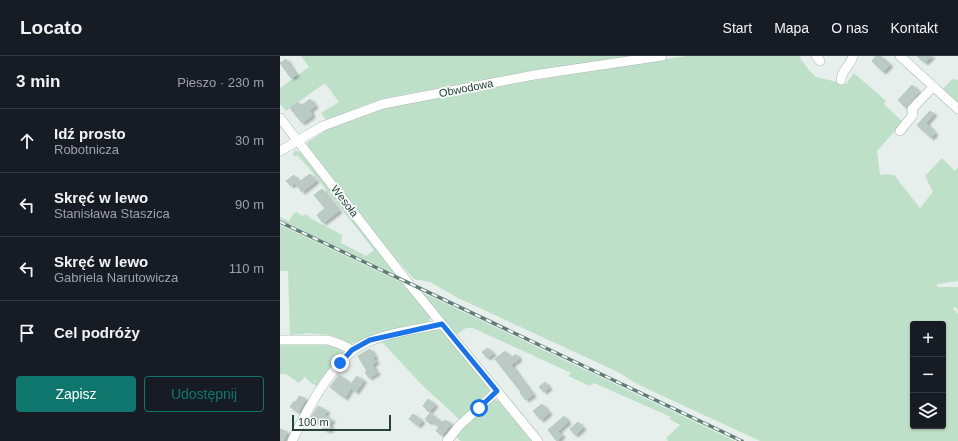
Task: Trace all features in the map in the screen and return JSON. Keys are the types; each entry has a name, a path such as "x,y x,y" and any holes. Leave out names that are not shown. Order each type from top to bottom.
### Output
{"street":[{"name":"Obwodowa","path":"280,151 323,126 382,104 534,75 662,56"},
{"path":"841,80 841,77 854,56"},
{"path":"900,56 958,109"},
{"path":"900,131 913,115 912,109 933,87"},
{"name":"Wesoła","path":"280,118 283,129 297,141 409,284 538,441"},
{"path":"292,441 298,426 319,392 340,363 352,350 374,339 442,324"},
{"path":"280,340 328,340 352,350"},
{"path":"447,441 459,426 497,391"}],"green space":[{"path":"301,56 631,56 406,94 378,100 326,120 321,113 339,102 325,83 286,111 280,104 280,88 309,67"},
{"path":"686,56 801,56 800,58 816,77 846,84 854,73 886,101 884,104 903,122 877,151 880,175 894,175 920,208 933,192 925,176 942,158 955,171 958,167 958,281 937,284 937,287 958,287 958,311 956,307 953,308 958,314 958,441 760,441 637,384 618,372 458,298 430,282 414,279 396,259 311,154 307,147 308,142 332,126 379,108 461,92"},
{"path":"952,79 958,80 958,106 941,91"},
{"path":"295,150 301,153 399,276 280,220 280,217 289,221 293,214 297,212 302,216 306,214 310,218 342,235 341,243 366,256 374,250 308,167 297,155 294,157 293,153"},
{"path":"280,225 407,285 430,317 429,323 369,337 351,344 330,335 306,333 290,335 288,271 280,271"},
{"path":"421,292 735,441 668,441 666,438 680,425 669,419 671,417 594,383 590,386 568,376 571,373 473,328 466,328 456,335"},
{"path":"438,329 441,330 489,388 490,392 461,421 421,384 384,344 378,341"},
{"path":"322,342 342,349 343,353 319,386 312,384 305,377 299,383 286,374 280,374 280,343"},
{"path":"492,400 501,402 532,441 461,441 455,436"}],"building":[{"path":"876,56 880,56 890,65 883,72 872,61"},
{"path":"917,56 932,56 925,63"},
{"path":"286,59 296,75 291,78 280,63"},
{"path":"912,85 919,92 906,108 898,100"},
{"path":"310,99 315,106 310,110 312,116 302,123 290,108 298,102 301,106"},
{"path":"930,111 934,114 926,123 935,133 931,138 917,125"},
{"path":"310,174 316,181 302,192 296,184"},
{"path":"294,175 298,181 291,186 286,181"},
{"path":"322,189 339,211 323,223 317,215 325,208 314,195"},
{"path":"488,348 493,354 487,358 482,352"},
{"path":"370,349 376,362 372,365 377,373 369,378 365,372 367,371 358,356"},
{"path":"505,351 511,358 516,354 519,359 511,365 533,395 526,400 495,359"},
{"path":"339,375 351,384 357,376 364,381 361,383 356,392 351,388 345,398 330,387"},
{"path":"545,382 549,388 544,392 539,387"},
{"path":"299,396 306,399 298,412 290,407 294,401 296,402"},
{"path":"428,399 435,405 429,412 423,406"},
{"path":"542,404 549,413 541,420 533,411"},
{"path":"318,406 327,411 324,415 332,420 329,425 331,427 329,431 322,428 323,426 310,419"},
{"path":"430,413 442,423 445,420 451,424 442,435 436,431 439,427 431,421 429,423 425,419"},
{"path":"413,414 422,421 418,426 409,419"},
{"path":"564,416 568,422 558,431 562,436 557,441 548,430"},
{"path":"578,422 583,428 575,435 570,429"},
{"path":"280,429 287,432 283,441 280,441"}],"railway":[{"path":"280,222 742,441"}],"route":[{"path":"340,363 352,350 370,340 442,324 497,391 479,408"}]}
